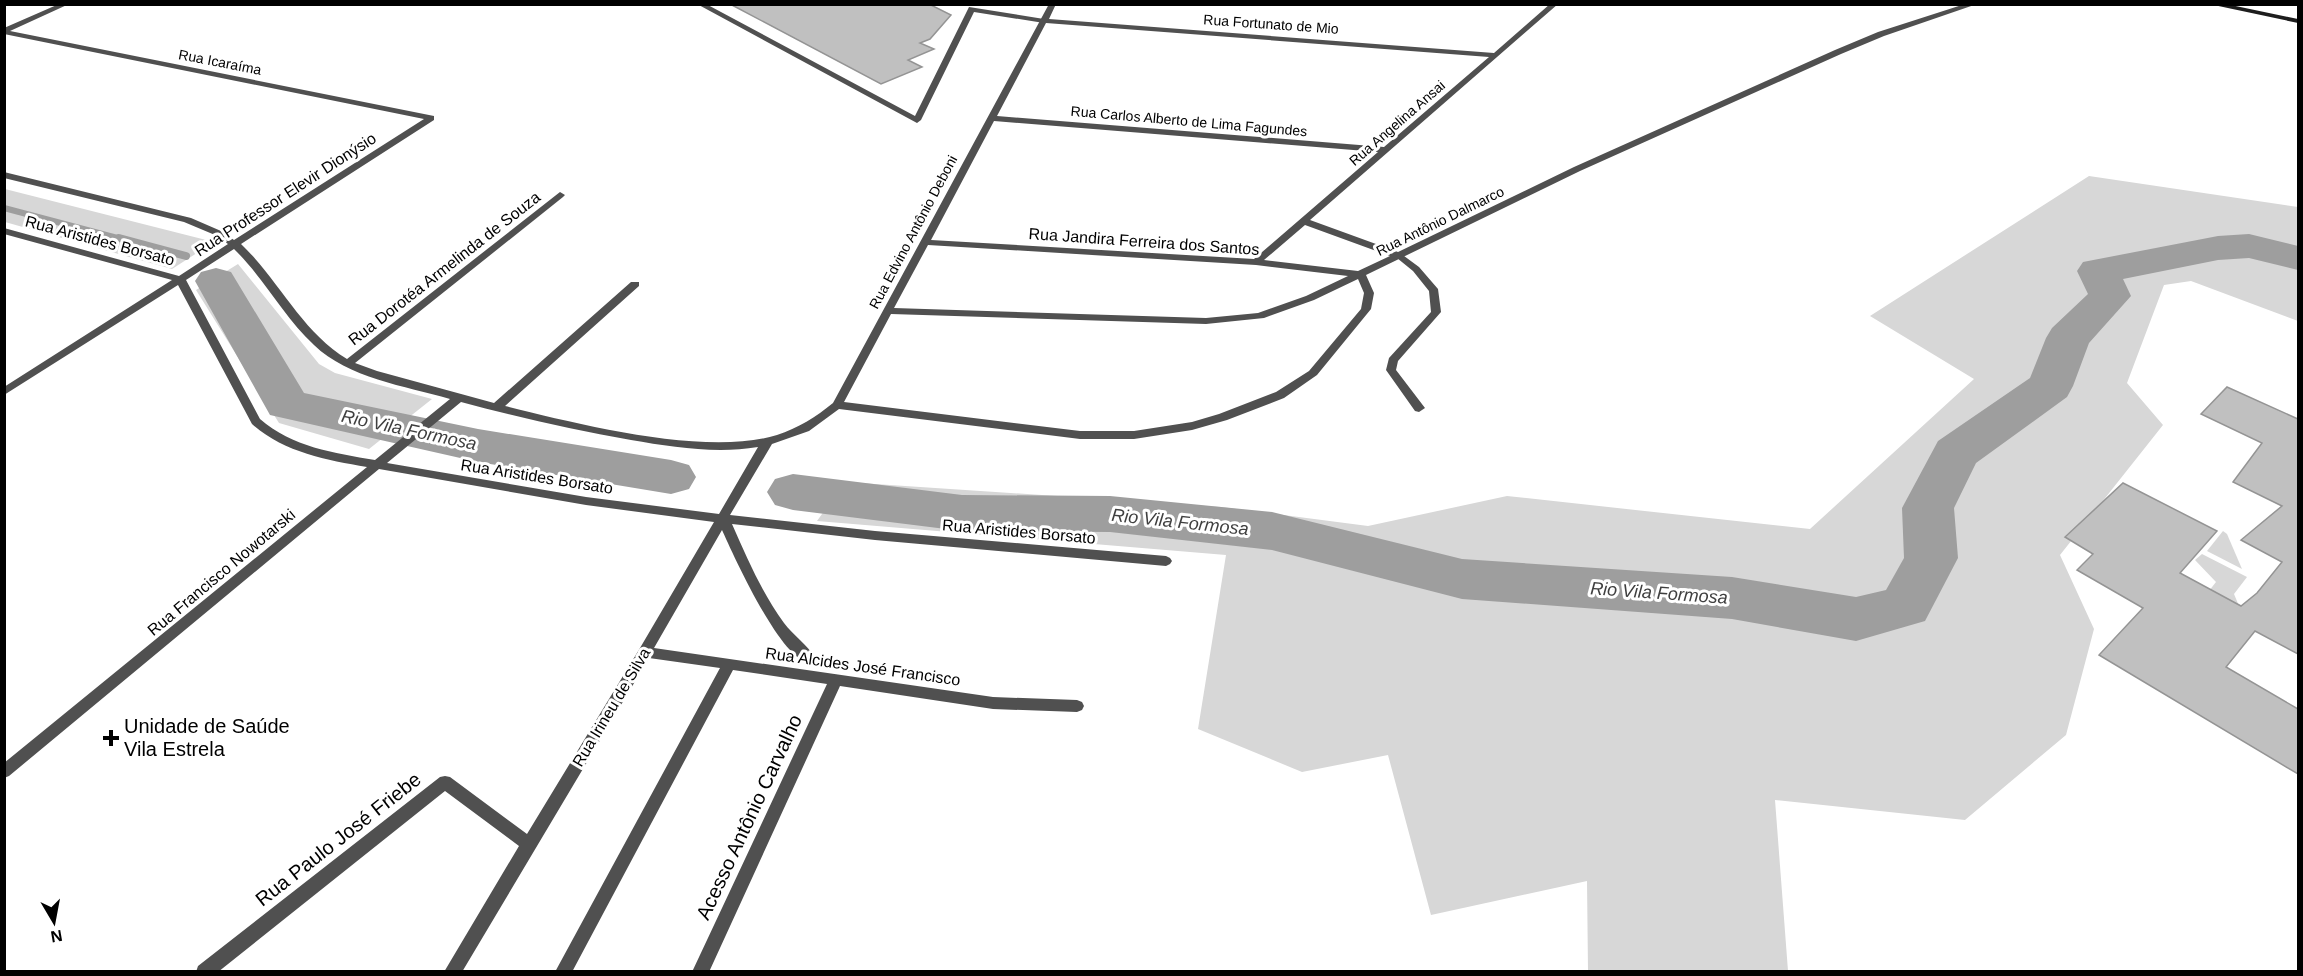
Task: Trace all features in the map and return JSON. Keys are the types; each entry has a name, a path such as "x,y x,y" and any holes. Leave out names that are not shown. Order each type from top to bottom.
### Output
{"main road":[{"path":"2212,4 2298,21"}],"street":[{"path":"4,31 66,4"},
{"path":"700,4 917,120 972,9"},
{"name":"Rua Fortunato de Mio","path":"963,4 972,9 1044,21 1496,55"},
{"name":"Rua Edvino Antônio Deboni","path":"768,440 810,426 837,405 1053,4"},
{"name":"Rua Angelina Ansai","path":"1256,262 1555,4"},
{"name":"Rua Antônio Dalmarco","path":"887,311 1206,321 1260,316 1286,308 1361,274 1576,169 1838,52 1881,34 1974,4"},
{"name":"Rua Icaraíma","path":"4,31 431,118"},
{"name":"Rua Professor Elevir Dionýsio","path":"4,392 431,118"},
{"name":"Rua Carlos Alberto de Lima Fagundes","path":"991,118 1386,150"},
{"path":"4,175 172,216 208,229 235,244 273,285 311,336 333,356 347,364 458,398 582,427 660,441 711,445 741,445 768,440"},
{"name":"Rua Dorotéa Armelinda de Souza","path":"347,364 560,195"},
{"path":"1303,221 1400,256 1416,269 1434,291 1436,312 1393,360 1391,370 1419,408"},
{"name":"Rua Aristides Borsato","path":"4,231 180,279 256,421 264,431 291,445 383,460 523,492 813,529 1166,561"},
{"name":"Rua Jandira Ferreira dos Santos","path":"924,242 1256,262 1361,274"},
{"path":"837,405 1080,435 1134,435 1192,426 1260,404 1280,395 1313,373 1366,309 1369,293 1361,274"},
{"path":"497,407 635,284"},
{"name":"Rua Francisco Nowotarski","path":"4,772 458,398"},
{"name":"Rua Irineu de Silva","path":"452,972 645,652 768,440"},
{"path":"723,518 751,581 769,613 789,642 808,658"},
{"name":"Rua Alcides José Francisco","path":"645,652 993,703 1077,706"},
{"path":"562,972 729,664"},
{"name":"Acesso Antônio Carvalho","path":"700,972 836,680"},
{"name":"Rua Paulo José Friebe","path":"204,972 446,782 528,844"}],"shaded area":[{"path":"2089,176 2298,207 2298,321 2191,281 2164,285 2127,383 2163,425 2060,555 2094,629 2066,735 1965,820 1775,800 1788,971 1588,971 1587,881 1431,915 1388,755 1302,772 1198,729 1226,555 817,521 845,482 1221,507 1368,526 1507,496 1810,529 1974,379 1870,316"},
{"path":"4,189 214,242 172,269 5,222"},
{"path":"238,264 319,364 335,373 432,399 369,449 279,423 196,290"},
{"path":"2223,531 2227,534 2242,569 2207,551"},
{"path":"2202,554 2247,577 2234,594 2239,606 2198,605 2216,582 2195,560"}],"building":[{"path":"730,4 929,4 951,15 930,39 920,43 934,49 908,60 922,67 881,84"},
{"path":"2227,387 2298,419 2298,654 2255,631 2226,667 2298,709 2298,774 2099,655 2143,608 2077,570 2093,554 2065,537 2123,483 2217,531 2180,573 2241,606 2257,593 2282,562 2241,540 2282,506 2233,482 2262,443 2201,414"}],"waterway":[{"name":"Rio Vila Formosa","path":"4,208 125,240"},
{"name":"Rio Vila Formosa","path":"119,238 186,256"},
{"name":"Rio Vila Formosa","path":"793,492 962,513 1110,514 1272,531 1462,579 1732,598 1856,619 1905,606 1931,558 1928,508 1956,453 2050,386 2068,338 2110,296 2098,271 2218,248 2249,246 2298,258"},
{"name":"Rio Vila Formosa","path":"216,281 287,404 478,445 671,477"}],"place":[{"name":"Unidade de Saúde Vila Estrela","path":"111,738"}]}
